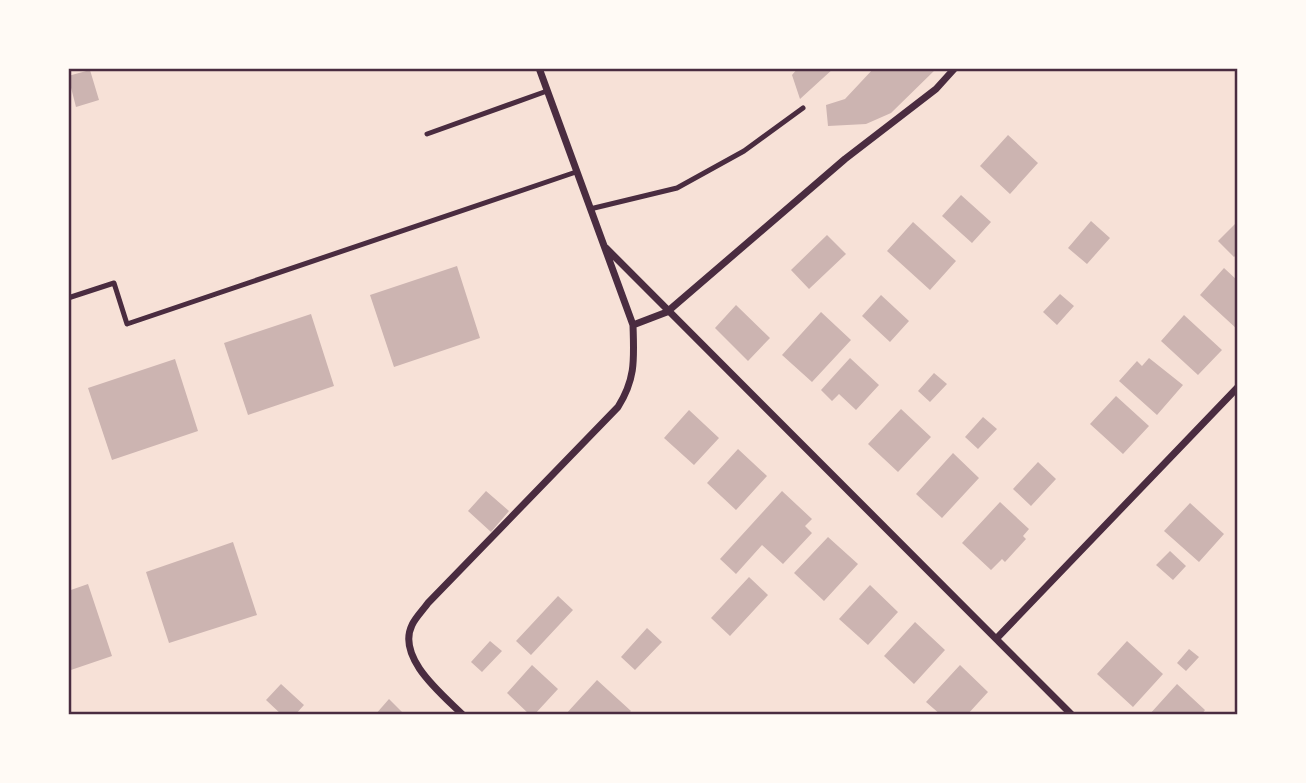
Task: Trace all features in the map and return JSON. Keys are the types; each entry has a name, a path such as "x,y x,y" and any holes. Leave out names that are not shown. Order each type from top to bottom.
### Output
{"street":[{"path":"463,715 436,688 413,658 408,642 411,626 428,603 618,407 630,388 634,368 633,325 539,68"},
{"path":"633,325 667,312 845,159 936,89 955,68"},
{"path":"603,245 1072,715"},
{"path":"997,638 1238,387"}],"lane":[{"path":"427,134 547,91"},
{"path":"590,209 677,188 744,151 803,108"},
{"path":"68,298 114,283 127,324 576,172"}],"building":[{"path":"798,68 834,68 800,99 792,75"},
{"path":"874,68 937,68 891,113 866,124 828,126 826,105 845,99"},
{"path":"90,70 99,100 76,107 68,76"},
{"path":"1008,135 1038,163 1010,194 980,166"},
{"path":"961,195 991,222 972,243 942,216"},
{"path":"1091,221 1110,238 1087,264 1068,248"},
{"path":"1238,221 1238,253 1234,257 1218,241"},
{"path":"913,222 956,261 930,290 887,251"},
{"path":"827,235 846,254 809,289 791,270"},
{"path":"457,266 480,338 394,367 370,295"},
{"path":"1224,268 1238,281 1238,330 1200,295"},
{"path":"1060,294 1074,306 1057,325 1043,312"},
{"path":"881,295 909,321 890,342 862,316"},
{"path":"736,305 770,338 748,361 715,328"},
{"path":"821,312 851,340 812,382 782,355"},
{"path":"311,314 334,386 248,415 224,343"},
{"path":"1184,315 1222,350 1198,375 1161,341"},
{"path":"850,358 879,385 856,410 839,394 832,401 821,390"},
{"path":"1149,358 1183,385 1157,415 1119,381 1137,361 1142,366"},
{"path":"175,359 198,431 112,460 88,388"},
{"path":"934,373 947,384 930,402 918,391"},
{"path":"1116,396 1149,426 1123,454 1090,424"},
{"path":"901,409 931,437 898,472 868,444"},
{"path":"689,410 719,438 694,465 664,438"},
{"path":"983,417 997,429 978,449 965,437"},
{"path":"738,449 767,476 736,510 707,483"},
{"path":"953,453 979,478 942,518 916,494"},
{"path":"1038,462 1056,479 1031,506 1013,489"},
{"path":"486,491 509,511 491,532 468,511"},
{"path":"782,491 812,519 805,526 812,533 783,564 762,545 736,574 720,559"},
{"path":"1000,502 1029,529 1023,536 1026,539 1005,562 1002,559 991,570 962,543"},
{"path":"1190,503 1224,534 1199,562 1164,531"},
{"path":"828,537 858,564 824,601 794,573"},
{"path":"233,542 257,615 169,643 146,572"},
{"path":"1170,551 1186,566 1173,580 1156,565"},
{"path":"749,577 768,595 730,636 711,618"},
{"path":"88,584 112,656 68,671 68,591"},
{"path":"870,585 898,612 868,645 839,619"},
{"path":"558,596 573,610 531,655 516,641"},
{"path":"915,622 945,650 914,684 884,656"},
{"path":"647,628 662,642 635,670 621,657"},
{"path":"490,641 502,651 482,672 471,662"},
{"path":"1127,641 1163,674 1133,707 1097,674"},
{"path":"1189,649 1199,657 1186,671 1177,663"},
{"path":"532,665 558,689 534,715 530,715 507,693"},
{"path":"960,665 988,692 967,715 941,715 926,702"},
{"path":"597,680 631,711 627,715 565,715"},
{"path":"281,684 304,705 295,715 282,715 266,700"},
{"path":"1177,684 1205,710 1201,715 1149,715"},
{"path":"389,699 405,715 375,715"}]}
